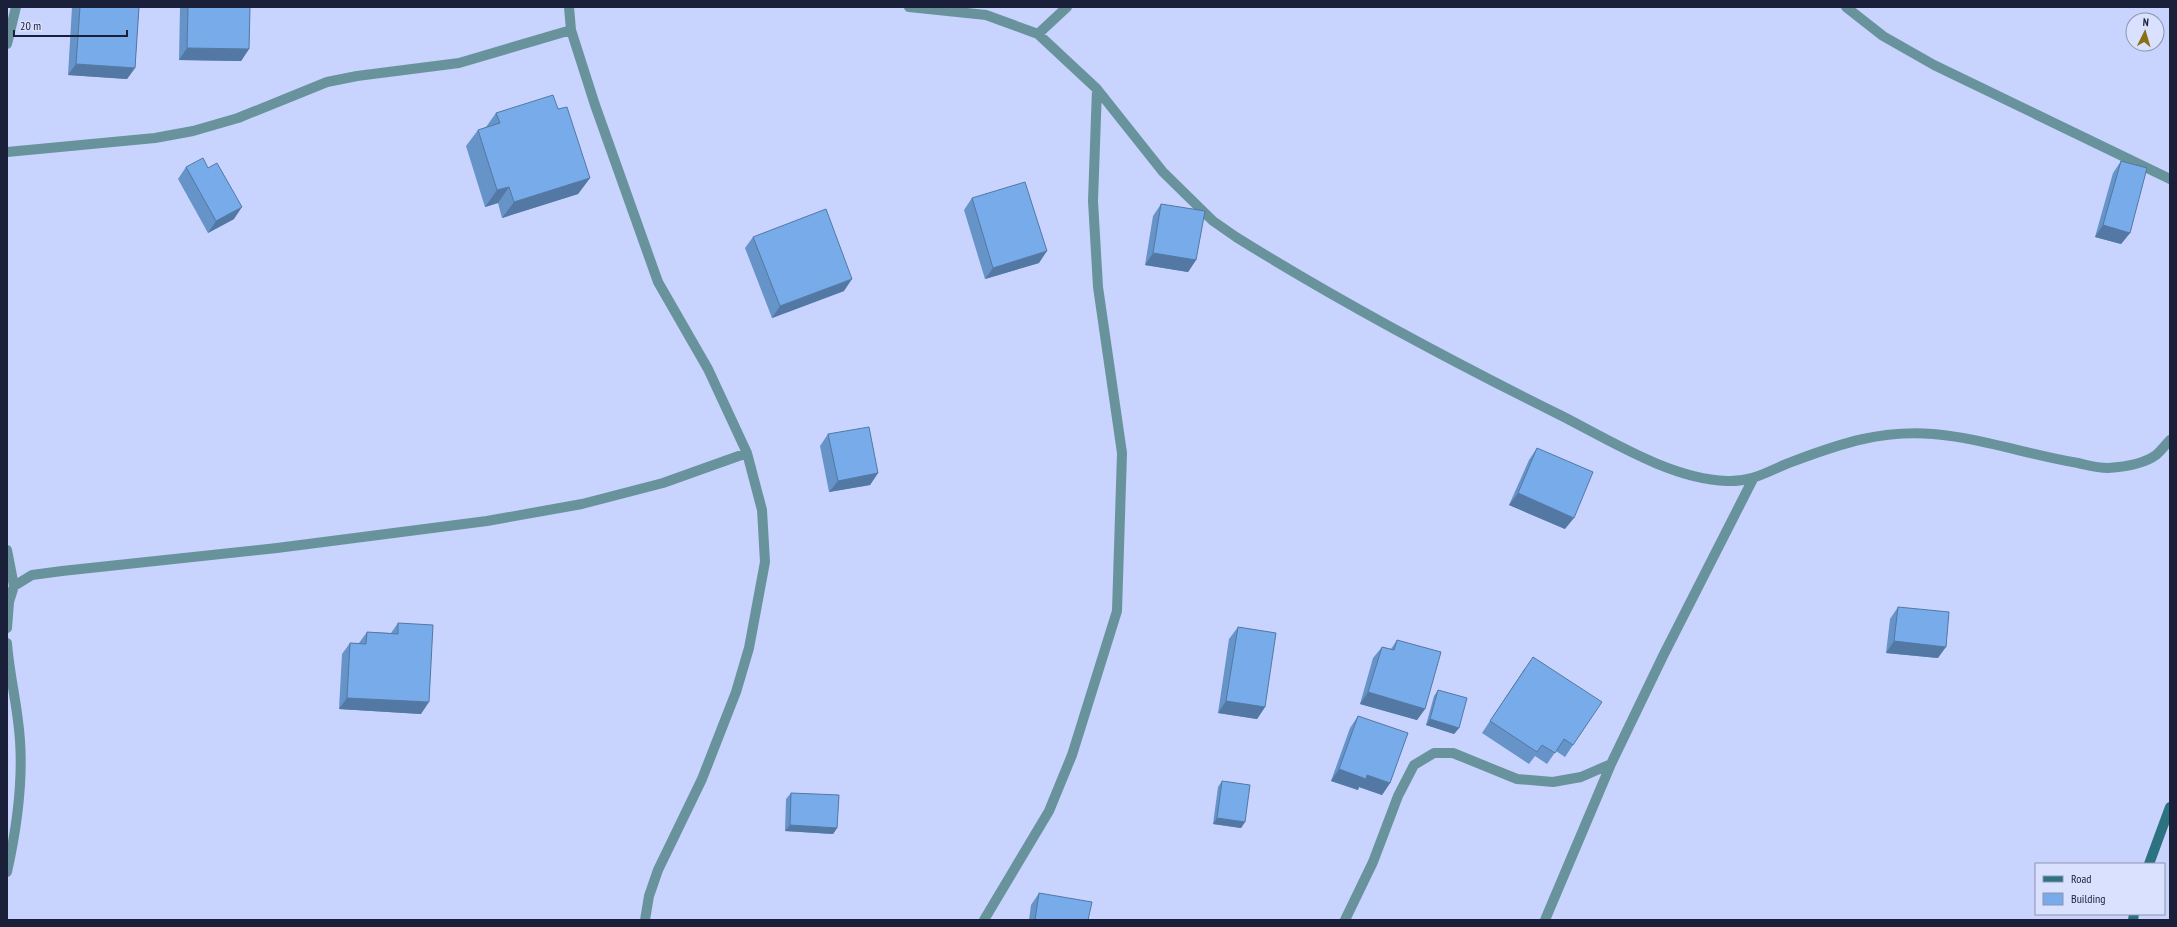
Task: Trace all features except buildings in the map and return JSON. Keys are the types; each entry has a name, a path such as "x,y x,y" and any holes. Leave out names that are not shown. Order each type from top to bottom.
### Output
{"street":[{"path":"7,44 16,7"},
{"path":"569,7 572,30 595,104 658,282 708,369 746,453 762,510 764,562 750,648 736,692 702,779 658,870 649,896 645,920"},
{"path":"909,7 986,15 1038,34 1097,89 1163,172 1213,221 1267,256 1403,335 1646,457 1691,476 1727,481 1753,479 1777,468 1845,442 1888,434 1932,434 1975,440 2062,461 2107,468 2136,464 2156,456 2170,440"},
{"path":"1038,34 1067,7"},
{"path":"1846,7 1882,36 1934,65 2170,180"},
{"path":"7,152 155,138 193,131 238,118 327,82 357,76 459,62 572,30"},
{"path":"984,920 1049,811 1072,755 1117,611 1122,453 1098,287 1093,201 1097,89"},
{"path":"14,586 32,575 277,548 487,521 582,504 663,483 746,453"},
{"path":"1545,920 1611,764 1663,656 1753,479"},
{"path":"7,550 14,586 9,602 7,628"},
{"path":"7,643 9,672 18,721 21,756 20,794 7,872"},
{"path":"1345,920 1373,862 1401,790 1414,765 1434,753 1453,753 1517,779 1553,782 1581,776 1611,764"},
{"path":"2149,863 2170,807"}]}
